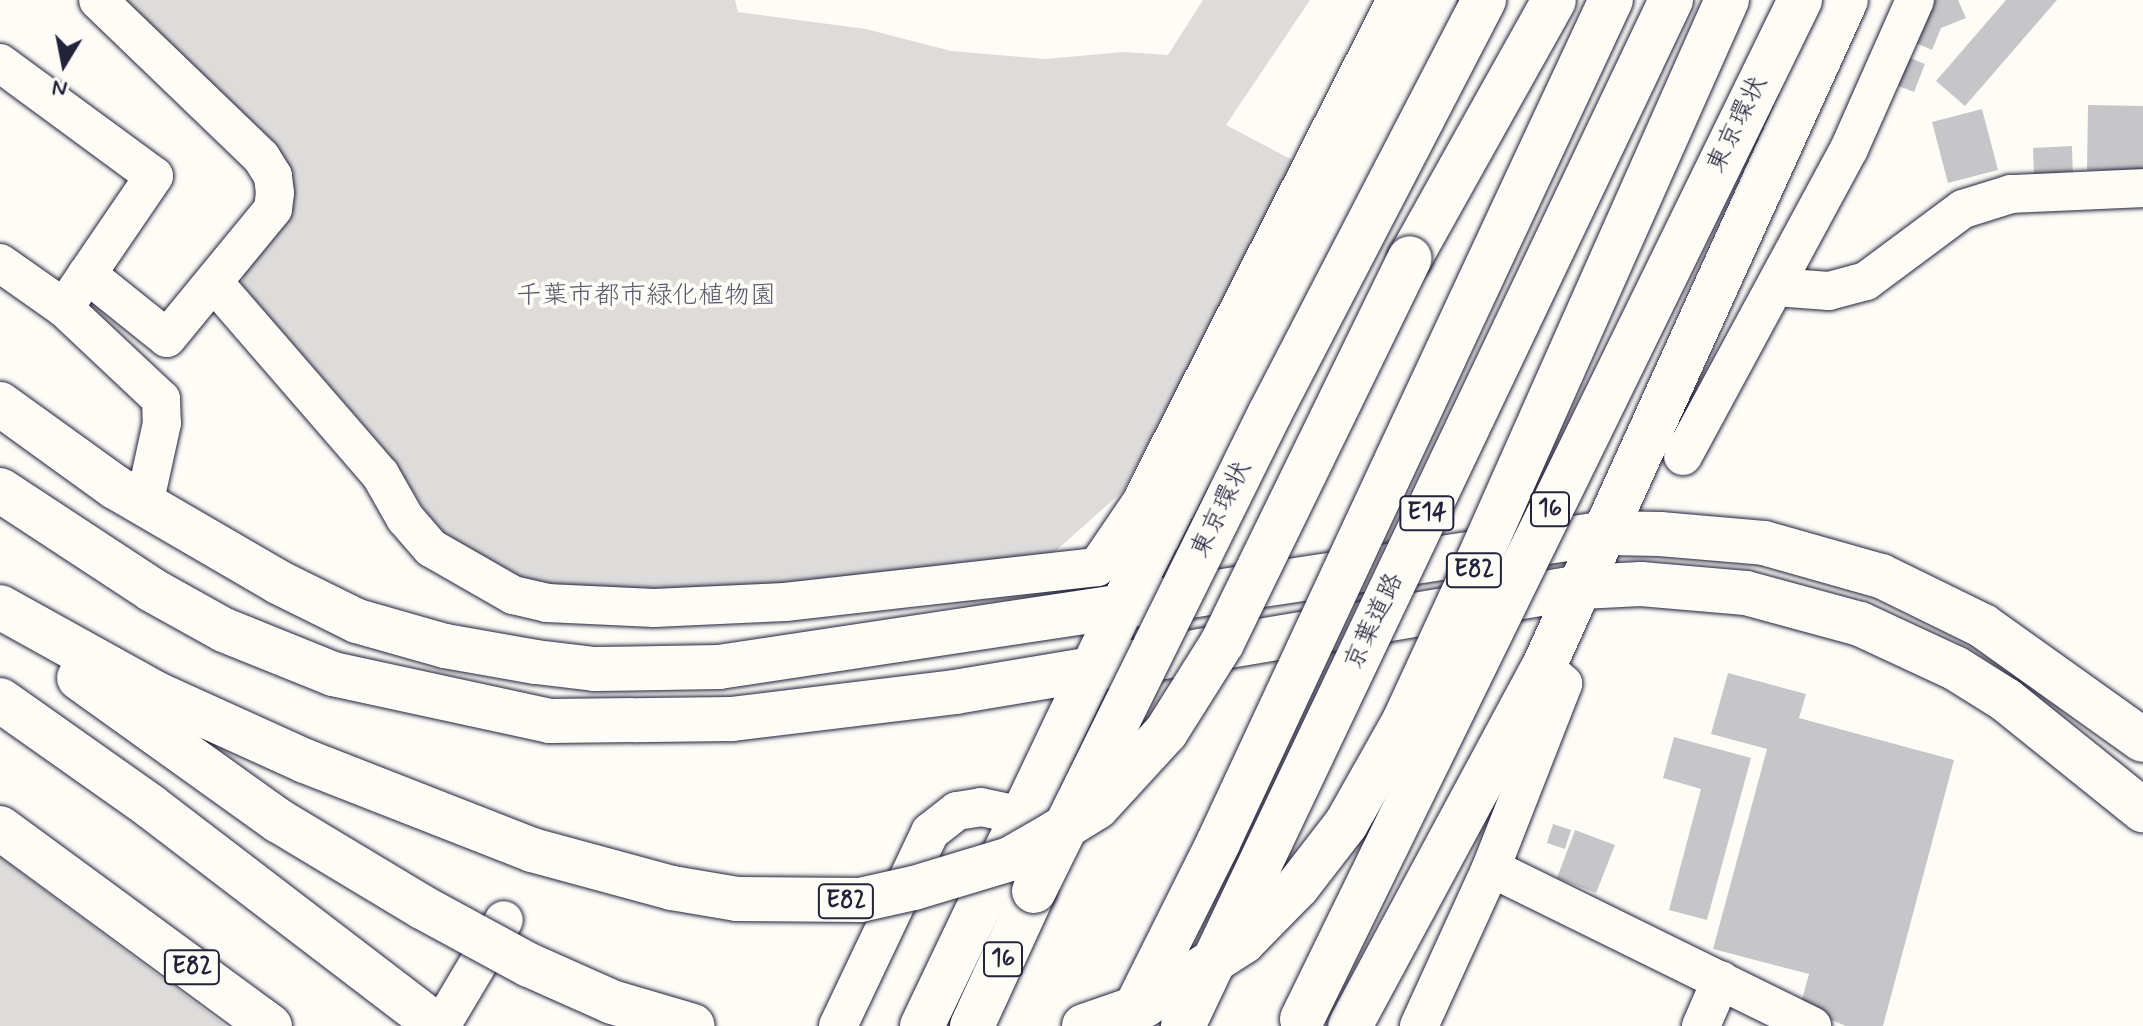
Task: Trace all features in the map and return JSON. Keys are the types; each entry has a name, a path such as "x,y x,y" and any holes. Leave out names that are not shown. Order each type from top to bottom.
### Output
{"highway":[{"path":"922,1026 1120,610 1435,0"},
{"name":"東京環状","path":"972,1026 1034,891 1270,413 1484,0"},
{"name":"E82","path":"0,607 155,693 305,761 532,850 627,877 737,899 800,904 874,897 1010,859 1097,807 1135,772 1195,689 1410,258 1554,0"},
{"name":"京葉道路","path":"1126,1026 1218,843 1611,0"},
{"name":"京葉道路","path":"1183,1026 1671,0"},
{"name":"E82","path":"1084,1026 1145,1005 1243,942 1298,886 1346,824 1404,721 1727,0"},
{"name":"東京環状","path":"1300,1022 1800,0"},
{"path":"1350,1026 1544,666 1607,533 1846,0"},
{"path":"0,404 144,505 357,621 445,646 595,669 719,667 1120,610 1607,533 1764,543 1881,576 1983,626 2143,740"},
{"path":"0,490 152,590 224,630 333,674 475,709 550,721 732,719 1089,673 1581,587 1641,584 1746,593 1860,624 1955,668 2006,700 2143,810"},
{"path":"0,614 95,691 279,821 422,907 598,996 693,1026"},
{"path":"0,700 150,806 439,1026"},
{"name":"E82","path":"0,828 270,1026"}],"street":[{"path":"87,274 167,338 216,285 273,209 273,176 261,157 98,0"},
{"path":"216,285 380,474 405,518 431,548 513,595 547,603 654,608 785,602 1097,567 1140,504 1396,0"},
{"path":"1683,456 1849,149 1915,0"},
{"path":"0,63 154,176 64,308"},
{"path":"1775,287 1829,291 1866,281 1963,209 2011,194 2143,188"},
{"path":"0,263 64,308 161,399 162,423 144,505"},
{"path":"1097,567 1120,610"},
{"path":"1419,1026 1491,868 1563,684 1544,666"},
{"path":"838,1026 930,832 957,811 981,807 1023,816"},
{"path":"1491,868 1802,1023"},
{"path":"439,1026 504,920"},
{"path":"1701,1026 1721,980"}],"green space":[{"name":"千葉市都市緑化植物園","path":"103,0 735,0 738,12 866,29 951,51 1045,59 1124,52 1168,55 1203,0 1310,0 1226,125 1296,162 1123,491 1042,563 733,591 562,593 513,577 438,530 387,452 242,285 244,271 294,204 293,195"},
{"path":"0,857 226,1026 0,1026"}],"building":[{"path":"1932,0 1958,0 1966,18 1941,28 1932,50 1909,40"},
{"path":"2006,0 2057,0 1965,106 1936,81"},
{"path":"1903,55 1925,64 1914,92 1891,83"},
{"path":"2088,105 2143,106 2143,171 2087,170"},
{"path":"1982,109 1998,170 1948,183 1932,122"},
{"path":"2072,146 2073,179 2034,180 2033,148"},
{"path":"1728,673 1806,694 1799,718 1954,760 1883,1026 1846,1026 1800,1007 1809,974 1713,949 1767,749 1711,734"},
{"path":"1674,737 1751,758 1707,920 1669,910 1701,789 1663,778"},
{"path":"1553,824 1571,830 1565,849 1547,843"},
{"path":"1575,830 1615,845 1596,893 1557,878"}]}
